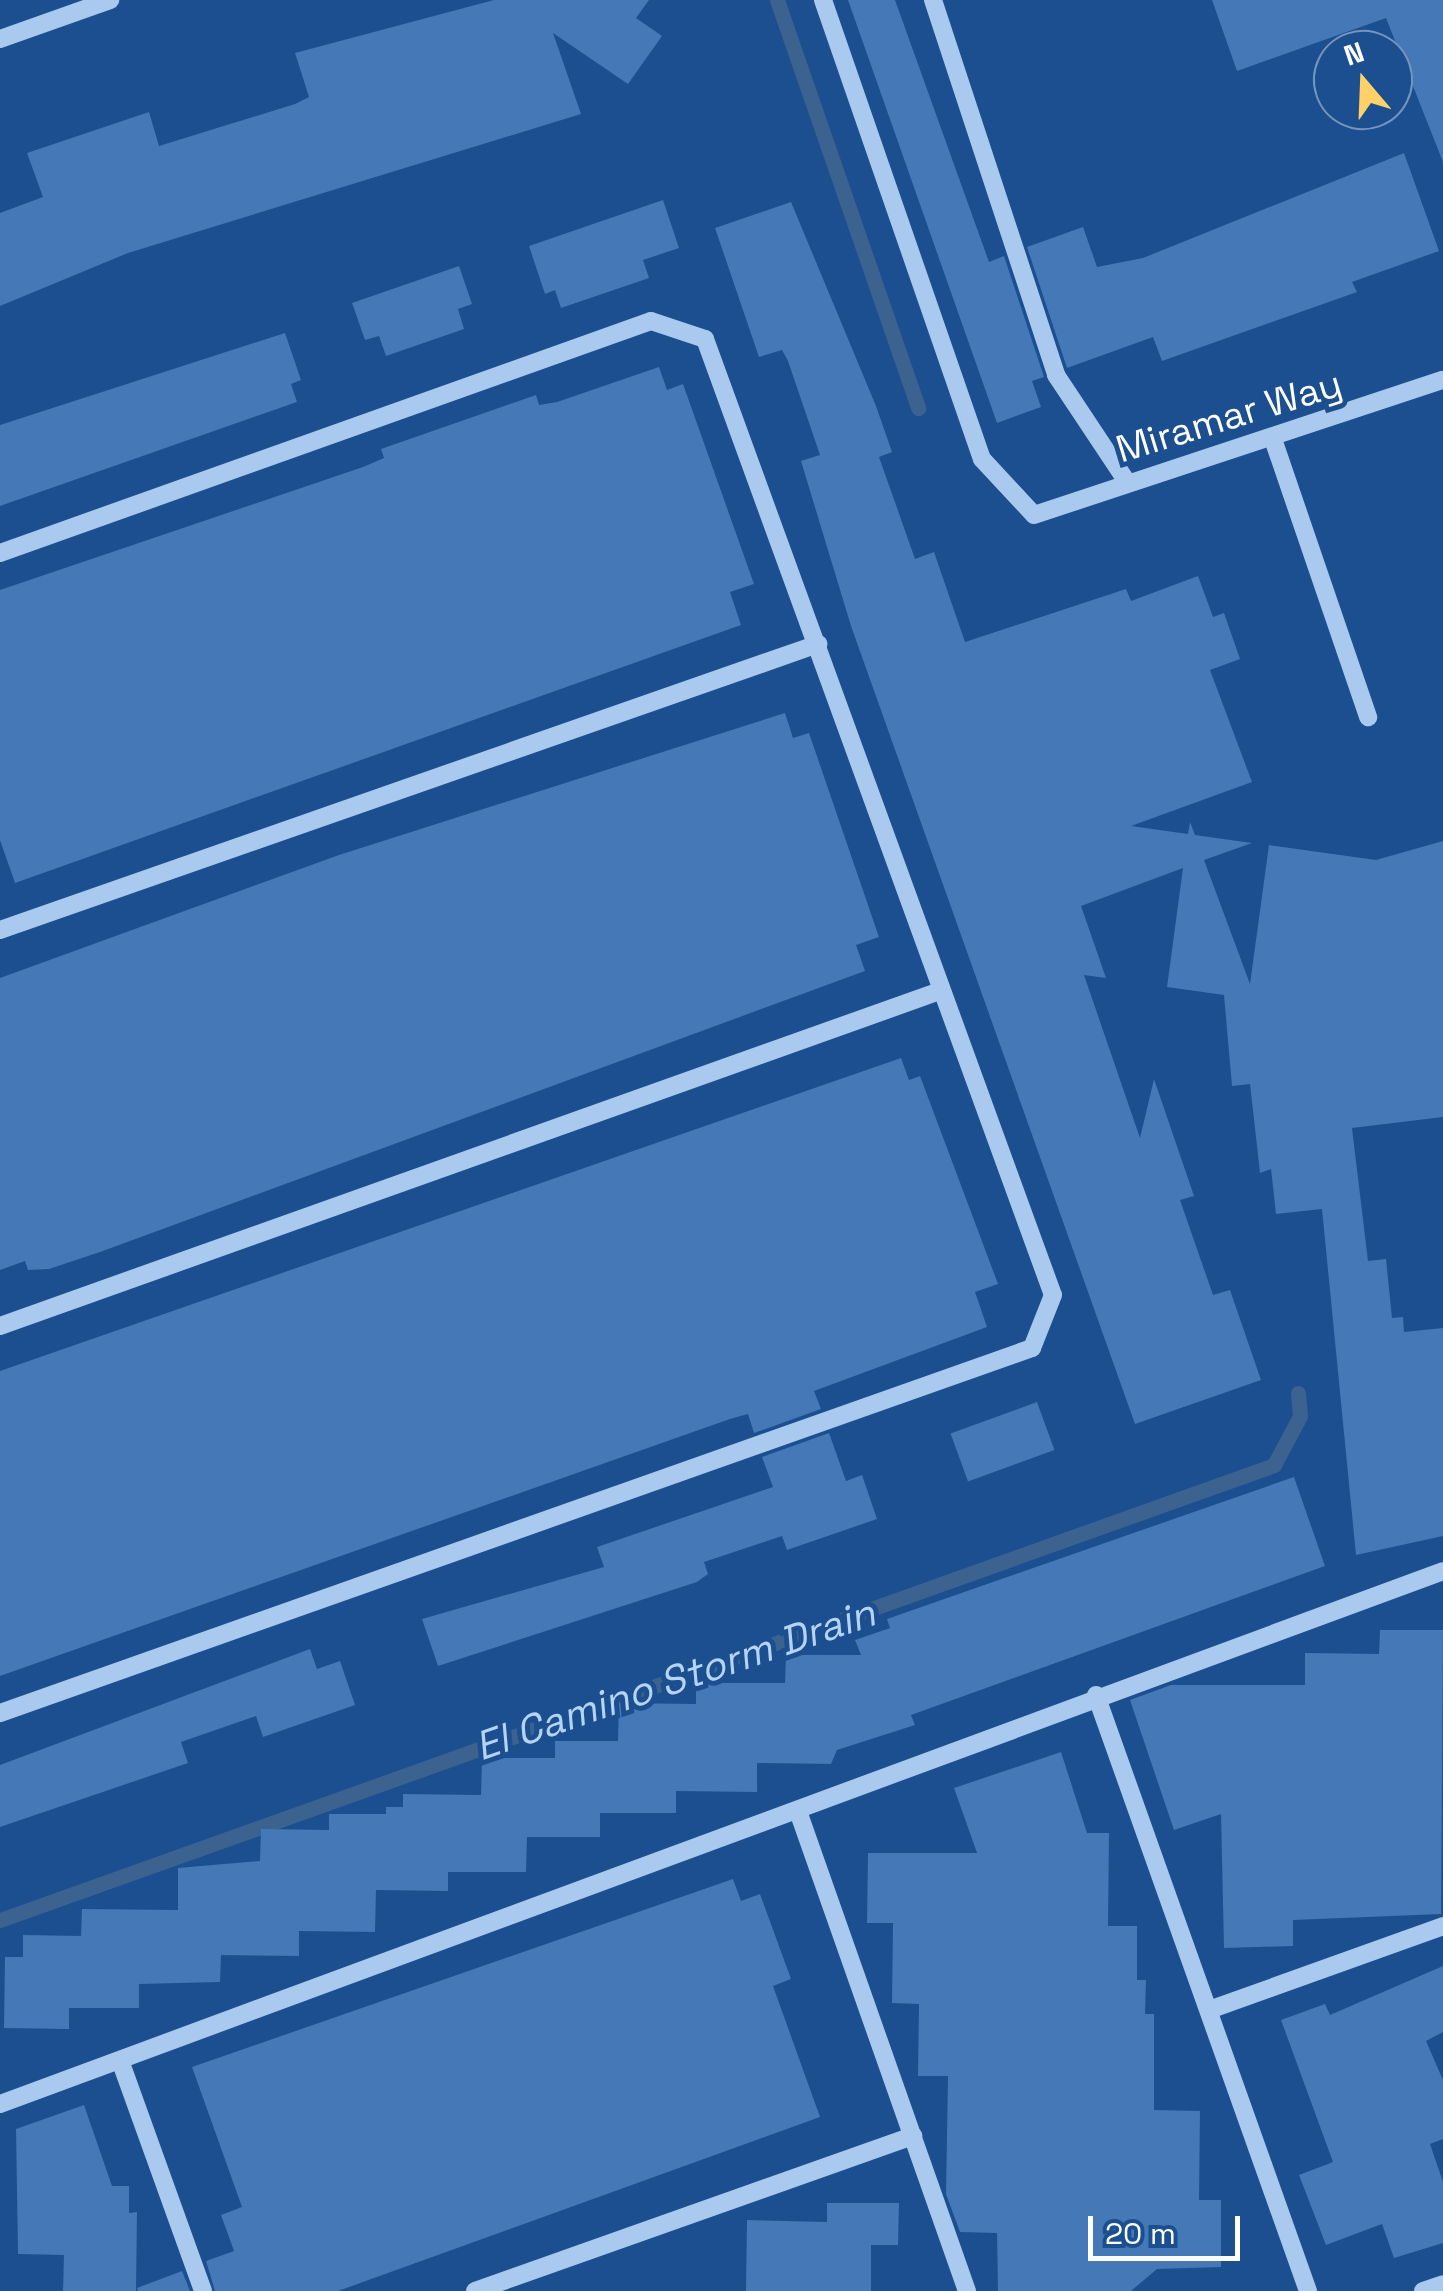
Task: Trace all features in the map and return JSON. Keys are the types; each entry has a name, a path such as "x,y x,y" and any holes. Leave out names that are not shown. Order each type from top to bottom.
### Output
{"street":[{"path":"0,39 110,0"},
{"name":"Miramar Way","path":"823,0 982,459 1034,515 1127,482 1274,442 1443,380"},
{"path":"933,0 1056,376 1127,482"},
{"path":"0,554 651,320 705,340 818,644 940,992 1054,1295 1032,1348 0,1713"},
{"path":"1274,442 1368,716"},
{"path":"0,930 818,644"},
{"path":"0,1326 940,992"},
{"path":"0,2104 800,1814 1096,1695 1443,1571"},
{"path":"1096,1695 1308,2291"},
{"path":"800,1814 967,2291"},
{"path":"1209,2010 1443,1926"},
{"path":"121,2063 204,2291"},
{"path":"476,2291 913,2136"},
{"path":"1423,2291 1443,2284"}],"building":[{"path":"494,0 649,0 636,18 662,36 628,84 553,33 581,114 128,253 0,306 0,213 43,197 27,153 149,112 159,146 295,104 309,97 295,53"},
{"path":"848,0 895,0 989,262 1004,256 1044,377 1032,381 1041,407 997,423"},
{"path":"1212,0 1443,0 1443,162 1413,86 1413,30 1391,30 1386,18 1352,30 1313,30 1313,44 1237,71"},
{"path":"1404,153 1439,251 1352,282 1357,292 1162,361 1153,337 1067,368 1027,247 1083,227 1097,267 1143,258"},
{"path":"663,200 679,248 643,260 649,278 561,308 555,290 545,294 529,246"},
{"path":"791,202 892,452 879,457 915,559 934,552 965,642 1126,589 1131,601 1198,576 1213,617 1224,613 1240,659 1210,670 1252,782 1131,826 1188,834 1190,822 1195,835 1252,843 1204,860 1250,984 1269,845 1376,860 1443,841 1443,1117 1352,1128 1368,1261 1386,1259 1392,1318 1403,1317 1404,1332 1443,1328 1443,1536 1356,1555 1322,1209 1276,1214 1271,1169 1260,1173 1250,1084 1232,1086 1224,995 1167,987 1183,868 1081,906 1106,978 1084,975 1140,1138 1154,1079 1194,1196 1180,1200 1213,1295 1230,1290 1261,1380 1135,1424 851,626 801,461 820,455 788,361 782,350 759,357 715,228"},
{"path":"459,266 472,304 458,309 464,329 386,356 379,336 365,340 352,303"},
{"path":"285,333 301,380 291,384 297,402 0,506 0,425"},
{"path":"659,367 667,390 683,384 754,584 730,592 741,625 15,883 0,840 0,590 363,467 384,458 381,449 536,395 539,405 557,402"},
{"path":"785,713 793,738 809,733 879,937 856,945 865,971 100,1252 49,1269 28,1270 25,1261 0,1270 0,978 339,855"},
{"path":"901,1058 909,1080 920,1076 998,1284 975,1292 987,1327 814,1391 821,1409 754,1433 748,1414 730,1419 0,1676 0,1371"},
{"path":"1037,1402 1054,1450 968,1481 951,1433"},
{"path":"829,1433 846,1481 862,1475 877,1519 787,1550 782,1536 704,1562 708,1574 697,1582 438,1666 422,1619 604,1567 597,1547 773,1487 762,1457"},
{"path":"1294,1477 1325,1566 911,1715 915,1725 837,1750 831,1764 757,1763 757,1792 676,1791 676,1813 600,1813 600,1837 527,1837 526,1872 448,1872 448,1891 376,1890 375,1932 299,1931 299,1956 221,1955 220,1982 139,1984 139,2008 69,2008 69,2029 4,2028 5,1957 23,1957 23,1935 81,1936 82,1909 178,1910 178,1868 260,1861 261,1829 329,1830 329,1814 386,1814 386,1807 403,1807 403,1794 481,1795 482,1758 555,1758 555,1741 618,1741 619,1703 696,1704 696,1683 785,1683 786,1655 861,1655 855,1640 890,1628 887,1619"},
{"path":"1380,1630 1443,1630 1441,1914 1293,1920 1293,1946 1224,1948 1221,1814 1174,1830 1130,1700 1171,1685 1305,1685 1305,1653 1379,1654"},
{"path":"310,1649 317,1669 340,1661 355,1705 263,1737 256,1716 181,1742 188,1763 0,1827 0,1765"},
{"path":"1061,1752 1087,1833 1109,1833 1108,1926 1137,1926 1137,1980 1146,1980 1145,2014 1154,2014 1154,2110 1200,2111 1199,2200 1221,2200 1221,2267 1157,2269 1131,2291 998,2291 997,2233 960,2232 946,2194 948,2076 918,2076 919,2004 892,2003 893,1923 867,1923 868,1853 977,1853 954,1788"},
{"path":"733,1879 741,1901 760,1894 791,1979 773,1986 820,2117 338,2291 215,2291 206,2261 234,2251 221,2215 242,2207 192,2067"},
{"path":"1443,1966 1443,2032 1426,2041 1443,2080 1443,2139 1430,2144 1443,2182 1443,2243 1394,2258 1382,2224 1326,2245 1299,2175 1333,2162 1281,2020 1325,2004 1330,2015"},
{"path":"84,2105 112,2186 129,2186 129,2213 137,2212 136,2291 63,2291 64,2255 18,2254 16,2129"},
{"path":"827,2203 899,2203 898,2245 871,2245 871,2291 746,2291 747,2220 827,2222"},
{"path":"182,2271 190,2291 138,2291 137,2288"}],"waterway":[{"name":"El Camino Storm Drain","path":"777,0 918,408"},
{"name":"El Camino Storm Drain","path":"0,1920 1274,1465 1300,1416 1298,1393"}]}
